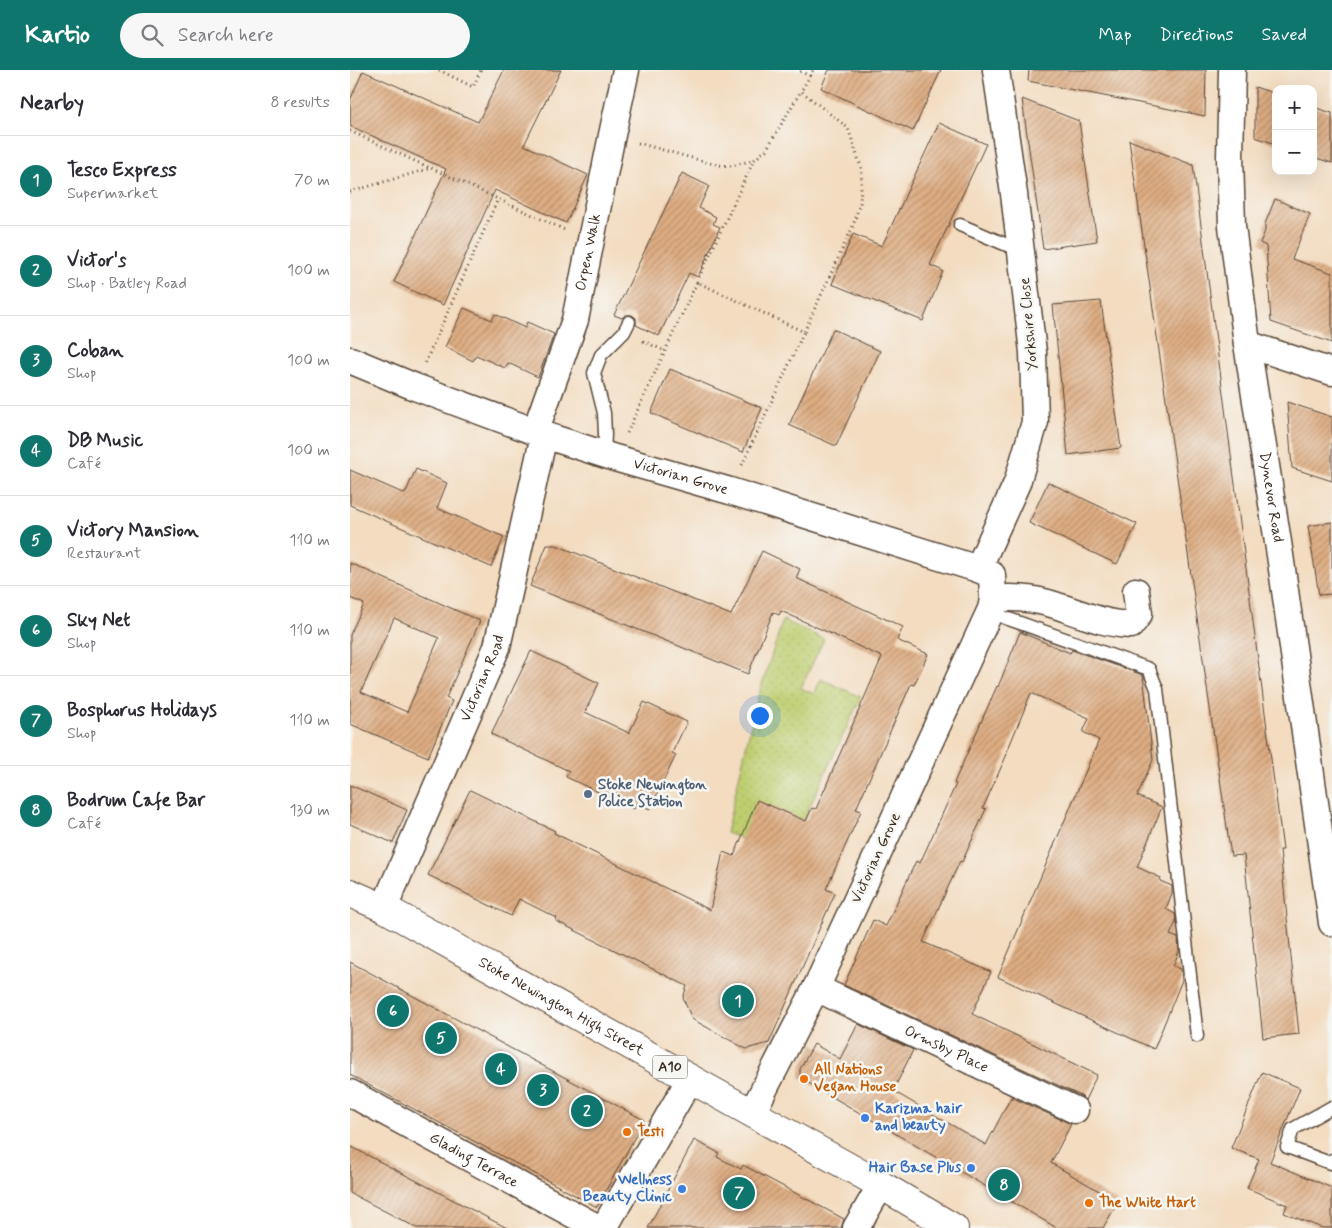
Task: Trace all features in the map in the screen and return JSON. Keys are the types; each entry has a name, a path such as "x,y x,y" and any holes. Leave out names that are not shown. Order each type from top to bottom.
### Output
{"highway":[{"name":"Stoke Newington High Street","path":"350,893 384,908 881,1185 954,1228"}],"street":[{"name":"Orpen Walk","path":"539,434 575,320 626,70"},
{"name":"Yorkshire Close","path":"978,569 1018,483 1035,422 1033,352 1014,194 996,70"},
{"name":"Dynevor Road","path":"1232,70 1230,157 1232,226 1247,344 1280,555 1332,923"},
{"path":"1247,344 1332,372"},
{"name":"Victorian Grove","path":"350,360 539,434 730,491 992,575 992,604 816,988 752,1113"},
{"name":"Victorian Road","path":"384,908 497,647 539,434"},
{"path":"992,604 1012,597 1026,599 1118,625 1131,625 1139,614 1136,591"},
{"name":"Ormsby Place","path":"816,988 1075,1110"},
{"path":"604,1228 690,1079"},
{"name":"Glading Terrace","path":"350,1093 598,1228"},
{"path":"856,1228 881,1185"}],"lane":[{"path":"960,225 1021,251"},
{"path":"610,456 604,412 594,373 601,355 624,332 629,322"},
{"path":"992,604 1003,617 1149,669 1157,689 1197,1036"},
{"path":"1332,1107 1293,1129 1287,1147 1330,1163 1332,1160"}],"path":[{"path":"439,70 473,86 481,70"},
{"path":"797,70 810,76"},
{"path":"612,135 717,165 732,166 754,160 766,150 813,70"},
{"path":"730,491 853,226 860,203 862,170 848,128 802,91"},
{"path":"350,131 590,242"},
{"path":"610,456 697,282 754,160"},
{"path":"350,192 431,168"},
{"path":"415,387 498,199"},
{"path":"697,282 804,332"}],"green space":[{"path":"783,620 824,639 801,688 814,694 821,679 861,697 787,855 726,833 757,700"}],"building":[{"path":"504,70 561,70 524,145 588,175 566,223 495,190 443,305 394,282 446,169 350,126 350,100 363,71 478,122"},
{"path":"829,70 941,70 913,131 821,88"},
{"path":"1029,70 1206,70 1205,116 1028,81"},
{"path":"1255,87 1272,93 1272,143 1255,137"},
{"path":"1022,99 1079,121 1097,241 1043,249"},
{"path":"1317,108 1332,113 1332,163 1317,158"},
{"path":"939,123 986,144 930,265 943,271 923,321 832,284 853,234 882,246"},
{"path":"1129,140 1193,165 1283,850 1280,850 1299,1034 1263,1038 1244,855 1231,856"},
{"path":"682,173 709,186 699,208 716,217 713,224 720,227 698,277 689,273 659,336 636,325 636,318 632,315 625,315 622,318 614,315"},
{"path":"1275,199 1310,214 1292,259 1332,273 1332,343 1271,322 1266,246 1260,243"},
{"path":"1101,301 1121,448 1068,455 1053,305"},
{"path":"464,308 492,320 495,314 525,328 527,322 554,334 538,377 508,363 505,368 476,355 473,361 445,347"},
{"path":"833,329 880,351 836,446 789,425"},
{"path":"670,369 762,408 743,452 651,413"},
{"path":"1287,402 1332,417 1332,481 1292,468"},
{"path":"416,469 447,483 437,508 504,537 491,567 350,505 350,470 405,494"},
{"path":"1048,482 1137,524 1117,564 1029,523"},
{"path":"1332,522 1332,594 1319,595 1308,526"},
{"path":"547,545 556,545 731,615 762,551 800,569 796,578 903,627 897,640 928,654 914,685 911,684 856,809 861,811 826,889 835,893 769,1043 746,1049 692,1019 683,998 687,986 556,921 557,918 519,899 511,916 428,875 470,790 710,910 723,852 734,856 757,800 806,821 812,808 816,809 882,657 781,611 779,615 773,612 748,674 530,586"},
{"path":"350,563 480,621 446,698 452,701 428,757 350,724 350,635 364,604 350,598","holes":["394,618 439,638 407,712 361,692"]},
{"path":"1020,632 1070,653 1072,650 1143,675 1153,760 1137,796 1162,807 1137,867 1161,878 1160,881 1172,886 1172,893 1166,909 1175,914 1176,922 1170,935 1178,938 1179,952 1173,966 1181,969 1182,980 1154,1049 998,977 1099,740 1083,732 1089,718 1031,693 983,808 986,809 923,942 991,972 972,1014 1097,1075 1085,1100 1081,1096 844,985 873,920 886,926 916,861 920,863 998,687"},
{"path":"531,651 599,683 585,712 629,733 644,702 687,722 672,753 676,755 650,809 636,803 634,809 566,777 569,771 491,734"},
{"path":"350,785 407,810 393,843 350,824"},
{"path":"350,962 644,1120 597,1207 350,1075"},
{"path":"858,1024 913,1050 893,1091 986,1145 1011,1097 1071,1124 1051,1163 1118,1202 1103,1228 1057,1228 800,1078 800,1069 814,1044 840,1059"},
{"path":"1262,1072 1300,1088 1270,1162 1332,1188 1332,1228 1322,1228 1284,1213 1287,1205 1247,1188 1259,1159 1231,1148"},
{"path":"694,1140 719,1153 717,1157 741,1169 743,1165 844,1219 841,1228 648,1228"},
{"path":"350,1146 507,1228 417,1228 350,1193"}],"place":[{"name":"Stoke Newington Police Station","path":"588,794"},
{"name":"Tesco Express","path":"738,1001"},
{"name":"Sky Net","path":"393,1011"},
{"name":"Victory Mansion","path":"441,1038"},
{"name":"DB Music","path":"501,1069"},
{"name":"All Nations Vegan House","path":"804,1079"},
{"name":"Coban","path":"543,1090"},
{"name":"Victor's","path":"587,1111"},
{"name":"Karizma hair and beauty","path":"865,1118"},
{"name":"Testi","path":"627,1132"},
{"name":"Hair Base Plus","path":"971,1168"},
{"name":"Bodrum Cafe Bar","path":"1004,1185"},
{"name":"Wellness Beauty Clinic","path":"682,1189"},
{"name":"Bosphorus Holidays","path":"739,1193"},
{"name":"The White Hart","path":"1089,1203"}]}
